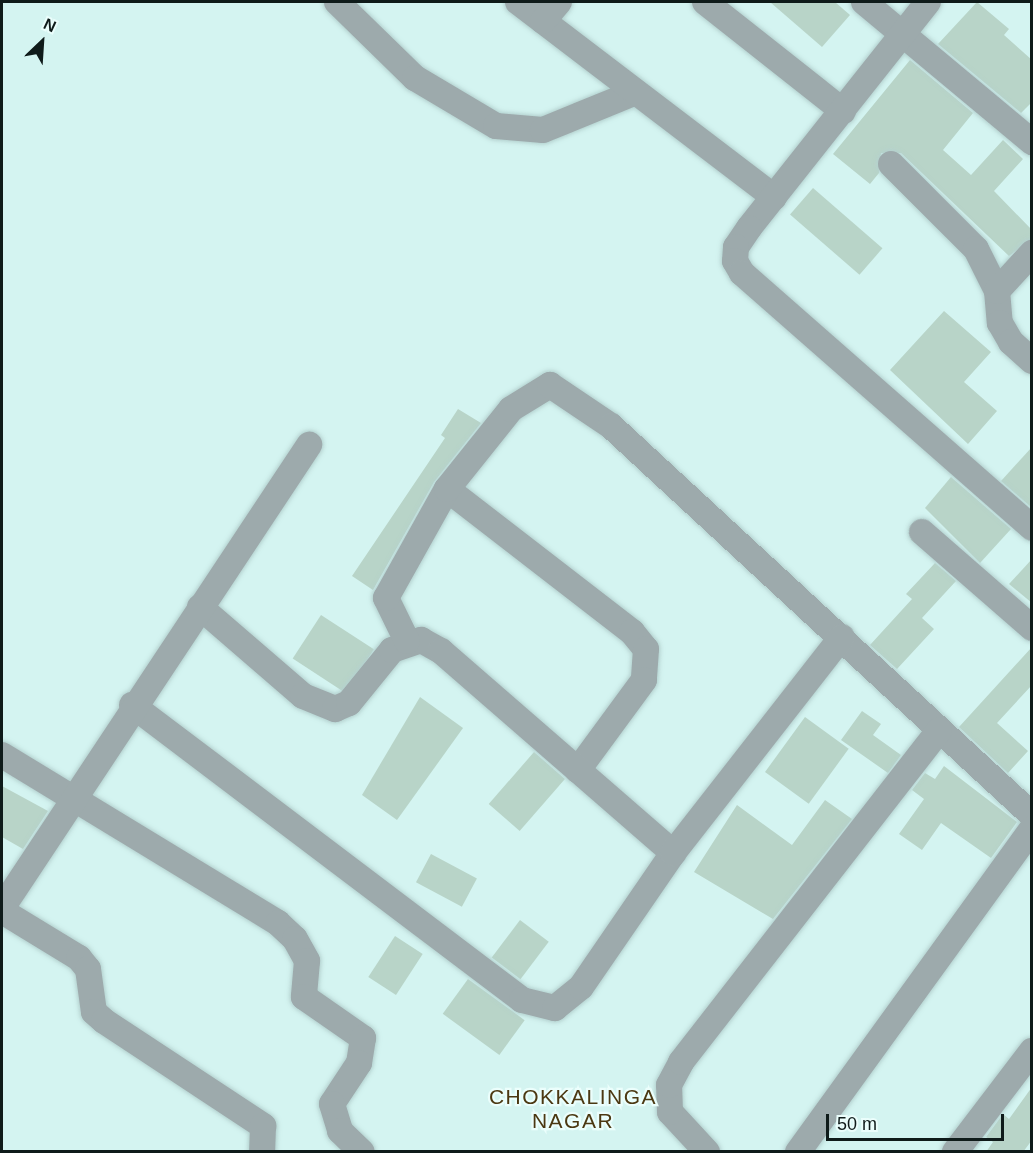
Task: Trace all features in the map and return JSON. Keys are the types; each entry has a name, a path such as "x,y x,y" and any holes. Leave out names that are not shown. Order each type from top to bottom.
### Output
{"street":[{"path":"337,2 415,78 496,126 543,130 636,92"},
{"path":"518,2 551,11 636,92 774,197"},
{"path":"705,2 843,111"},
{"path":"864,2 1032,142"},
{"path":"928,2 904,36 736,247 742,273 1032,528"},
{"path":"891,164 976,249 997,291 1000,323 1011,342 1032,361"},
{"path":"997,291 1032,253"},
{"path":"407,641 386,598 447,489 511,409 550,385 611,426 842,637 939,731 1032,814"},
{"path":"262,1152 263,1126 104,1021 94,1012 88,969 79,958 2,909 132,705 309,446"},
{"path":"447,489 632,632 646,650 644,680 578,770"},
{"path":"922,532 1032,628"},
{"path":"200,607 303,696 335,709 349,703 392,650 407,641 421,640 441,651 673,853"},
{"path":"132,705 522,1000 541,1008 567,1003 581,987 673,853 842,637"},
{"path":"707,1152 670,1112 669,1085 681,1062 939,731"},
{"path":"2,754 278,923 304,950 304,997 363,1038 360,1063 332,1104 340,1131 362,1152"},
{"path":"798,1152 1032,829"},
{"path":"955,1152 1032,1051"}],"building":[{"path":"770,2 835,2 850,15 822,47"},
{"path":"977,2 1009,29 1004,35 1032,60 1032,102 1021,113 938,44"},
{"path":"910,60 973,113 943,150 971,175 1003,140 1023,159 994,191 1032,230 1032,238 1009,256 901,153 881,153 879,173 870,184 833,154"},
{"path":"813,188 882,248 859,275 790,214"},
{"path":"944,311 991,352 964,382 997,411 968,444 890,370"},
{"path":"458,409 481,423 434,482 373,590 352,576 445,438 441,435"},
{"path":"1032,447 1032,507 1031,507 1001,481"},
{"path":"951,477 1011,529 980,563 925,508"},
{"path":"1032,559 1032,603 1009,584"},
{"path":"935,563 956,581 922,618 934,629 897,669 870,645 912,599 906,594"},
{"path":"321,615 374,649 346,693 293,659"},
{"path":"1032,647 1032,685 997,723 1028,751 1008,773 959,727"},
{"path":"420,697 463,728 397,820 362,795"},
{"path":"862,711 881,724 873,735 901,755 888,773 841,740"},
{"path":"805,717 849,749 809,804 765,772"},
{"path":"534,752 565,779 520,831 489,804"},
{"path":"944,766 1017,822 991,858 941,823 922,850 899,834 924,799 912,790 925,773 935,779"},
{"path":"2,786 48,811 23,849 2,837"},
{"path":"825,800 852,819 773,919 694,872 737,805 792,845"},
{"path":"431,854 477,878 462,907 416,882"},
{"path":"520,920 549,942 520,979 492,958"},
{"path":"395,936 423,954 396,995 368,977"},
{"path":"468,979 525,1020 499,1055 443,1014"},
{"path":"1032,1087 1032,1140 1023,1152 986,1152 993,1142 986,1137 1003,1114 1009,1119"}],"district":[{"name":"CHOKKALINGA NAGAR","path":"573,1109"}]}
